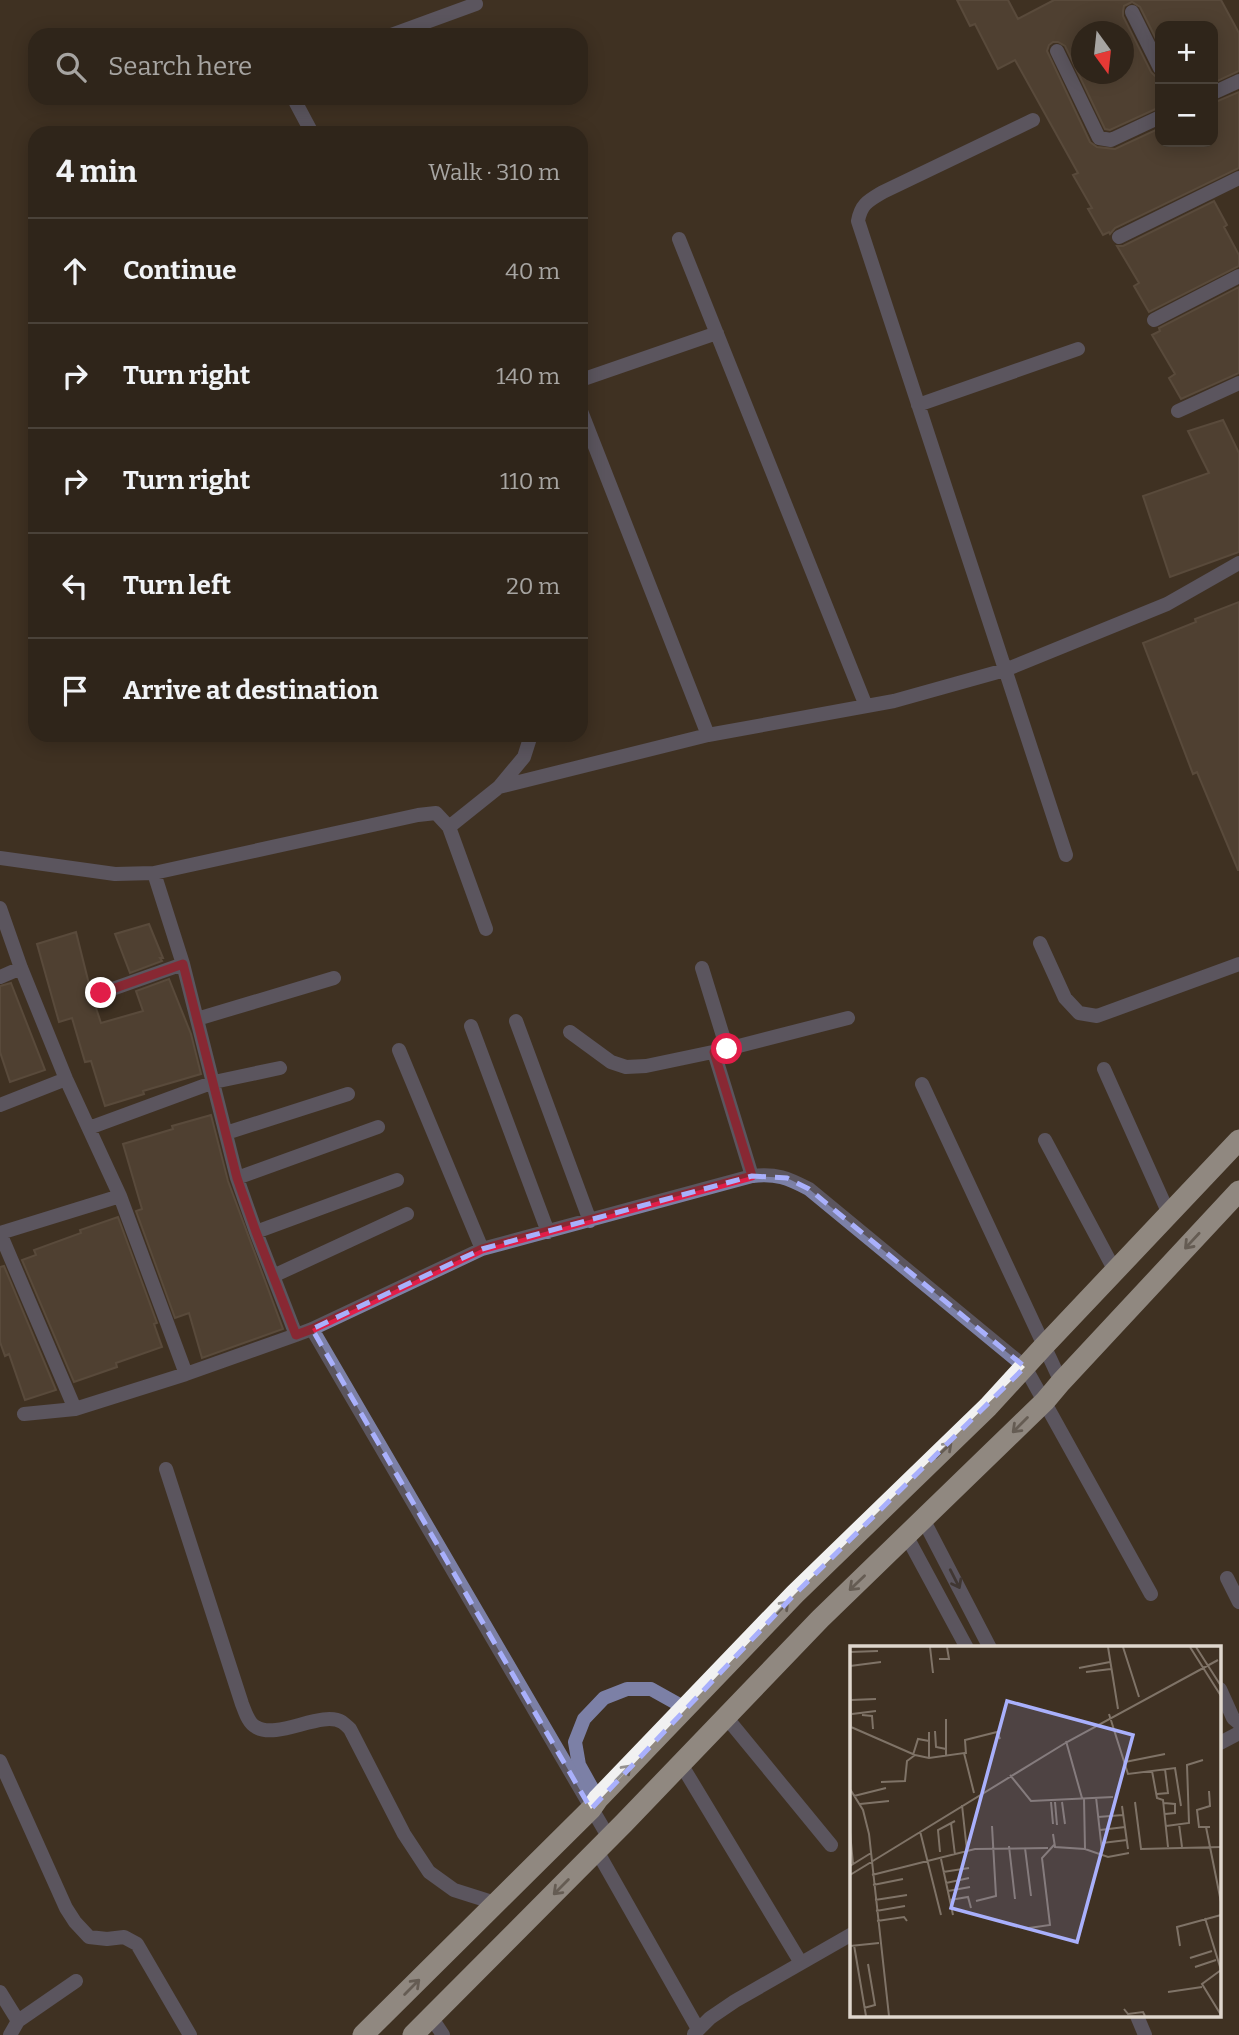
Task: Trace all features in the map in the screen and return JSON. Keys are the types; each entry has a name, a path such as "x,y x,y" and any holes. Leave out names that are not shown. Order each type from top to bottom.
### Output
{"highway":[{"path":"363,2035 595,1804 795,1594 988,1407 1239,1140"},
{"path":"413,2035 603,1845 820,1619 1045,1401 1239,1192"}],"street":[{"path":"410,28 476,4"},
{"path":"1132,12 1155,58"},
{"path":"1057,51 1099,138 1111,140 1155,119"},
{"path":"1218,91 1239,81"},
{"path":"297,105 308,126"},
{"path":"1032,120 883,192 860,209 858,221 1066,855"},
{"path":"1119,237 1239,178"},
{"path":"679,239 866,706"},
{"path":"1154,320 1239,276"},
{"path":"588,378 717,333"},
{"path":"918,405 1077,348"},
{"path":"1178,411 1237,389"},
{"path":"588,429 708,735"},
{"path":"499,787 708,735 907,698 1005,670 1167,604 1239,563"},
{"path":"449,827 499,787 524,757 529,742"},
{"path":"0,858 115,874 154,873 436,813 449,827 486,929"},
{"path":"154,873 183,964 237,1178 296,1335"},
{"path":"0,908 66,1079 120,1196 186,1374"},
{"path":"1040,943 1065,998 1079,1013 1097,1016 1239,964"},
{"path":"101,993 183,964"},
{"path":"0,977 22,968"},
{"path":"702,968 752,1176"},
{"path":"197,1019 334,978"},
{"path":"570,1032 611,1062 626,1067 646,1066 721,1051 848,1018"},
{"path":"516,1021 590,1221"},
{"path":"471,1026 548,1232"},
{"path":"399,1050 482,1249"},
{"path":"89,1128 214,1082 280,1068"},
{"path":"1104,1069 1169,1214"},
{"path":"0,1105 66,1079"},
{"path":"922,1084 1061,1382"},
{"path":"226,1133 348,1094"},
{"path":"237,1178 378,1128"},
{"path":"1045,1140 1115,1271"},
{"path":"24,1414 75,1409 296,1335 482,1249 752,1176 768,1174 787,1178 810,1189 1025,1367 1151,1594"},
{"path":"256,1232 397,1180"},
{"path":"75,1409 0,1233 120,1196"},
{"path":"273,1276 407,1214"},
{"path":"312,1329 595,1804"},
{"path":"166,1469 242,1704 254,1727 268,1731 330,1719 341,1721 351,1729 404,1834 429,1872 454,1890 495,1903"},
{"path":"923,1519 989,1646"},
{"path":"906,1535 966,1646"},
{"path":"1227,1578 1239,1602"},
{"path":"685,1708 651,1689 627,1689 604,1698 584,1719 576,1742 579,1765 595,1804 603,1845 696,2032 718,2012 850,1935"},
{"path":"1222,1693 1233,1718 1239,1723"},
{"path":"726,1717 831,1845"},
{"path":"1222,1742 1239,1733"},
{"path":"681,1764 802,1963"},
{"path":"1,1768 75,1922 89,1937 124,1937 137,1944 190,2035"},
{"path":"10,2035 18,2021 76,1981"},
{"path":"0,1992 18,2021"},
{"path":"431,2017 443,2035"},
{"path":"1138,2018 1145,2035"}],"highlighted area":[{"path":"752,1176 787,1178 809,1189 1025,1367 795,1594 591,1809 312,1329 482,1249"}],"building":[{"path":"957,0 1008,0 1018,19 1054,0 1221,0 1239,33 1239,71 1218,81 1218,21 1155,21 1155,37 1140,7 1132,2 1124,6 1126,21 1071,21 1071,58 1065,46 1058,42 1049,45 1047,51 1090,142 1097,147 1115,149 1155,130 1155,147 1218,147 1218,101 1239,92 1239,168 1115,228 1110,234 1109,232 1103,235 1088,209 1092,208 1073,175 1078,173 1015,60 998,69 975,24 970,26"},
{"path":"1134,38 1155,76 1155,109 1110,130 1105,129 1083,84 1134,84"},
{"path":"1214,201 1239,255 1239,266 1149,312 1134,286 1139,283 1117,246 1123,246"},
{"path":"1239,287 1239,373 1181,399 1169,378 1175,374 1152,335 1160,331 1159,328"},
{"path":"1223,420 1239,453 1239,552 1170,577 1143,496 1209,473 1188,431"},
{"path":"1239,602 1238,870 1197,772 1193,774 1143,643"},
{"path":"149,924 162,961 130,973 115,934"},
{"path":"76,932 101,1023 143,1011 136,991 169,979 191,1034 201,1074 143,1091 144,1094 105,1106 91,1061 85,1062 72,1018 59,1022 37,944"},
{"path":"11,983 45,1070 10,1082 0,1052 0,986"},
{"path":"211,1115 228,1181 283,1329 202,1358 189,1313 175,1318 136,1211 142,1209 123,1144"},
{"path":"118,1217 157,1323 154,1324 162,1347 116,1363 117,1367 74,1382 22,1260 36,1255 34,1250"},
{"path":"4,1266 56,1390 25,1400 9,1354 5,1356 0,1342 0,1267"}],"route":[{"path":"101,993 183,964 237,1178 296,1335 482,1249 752,1176 714,1052 727,1049"}]}
